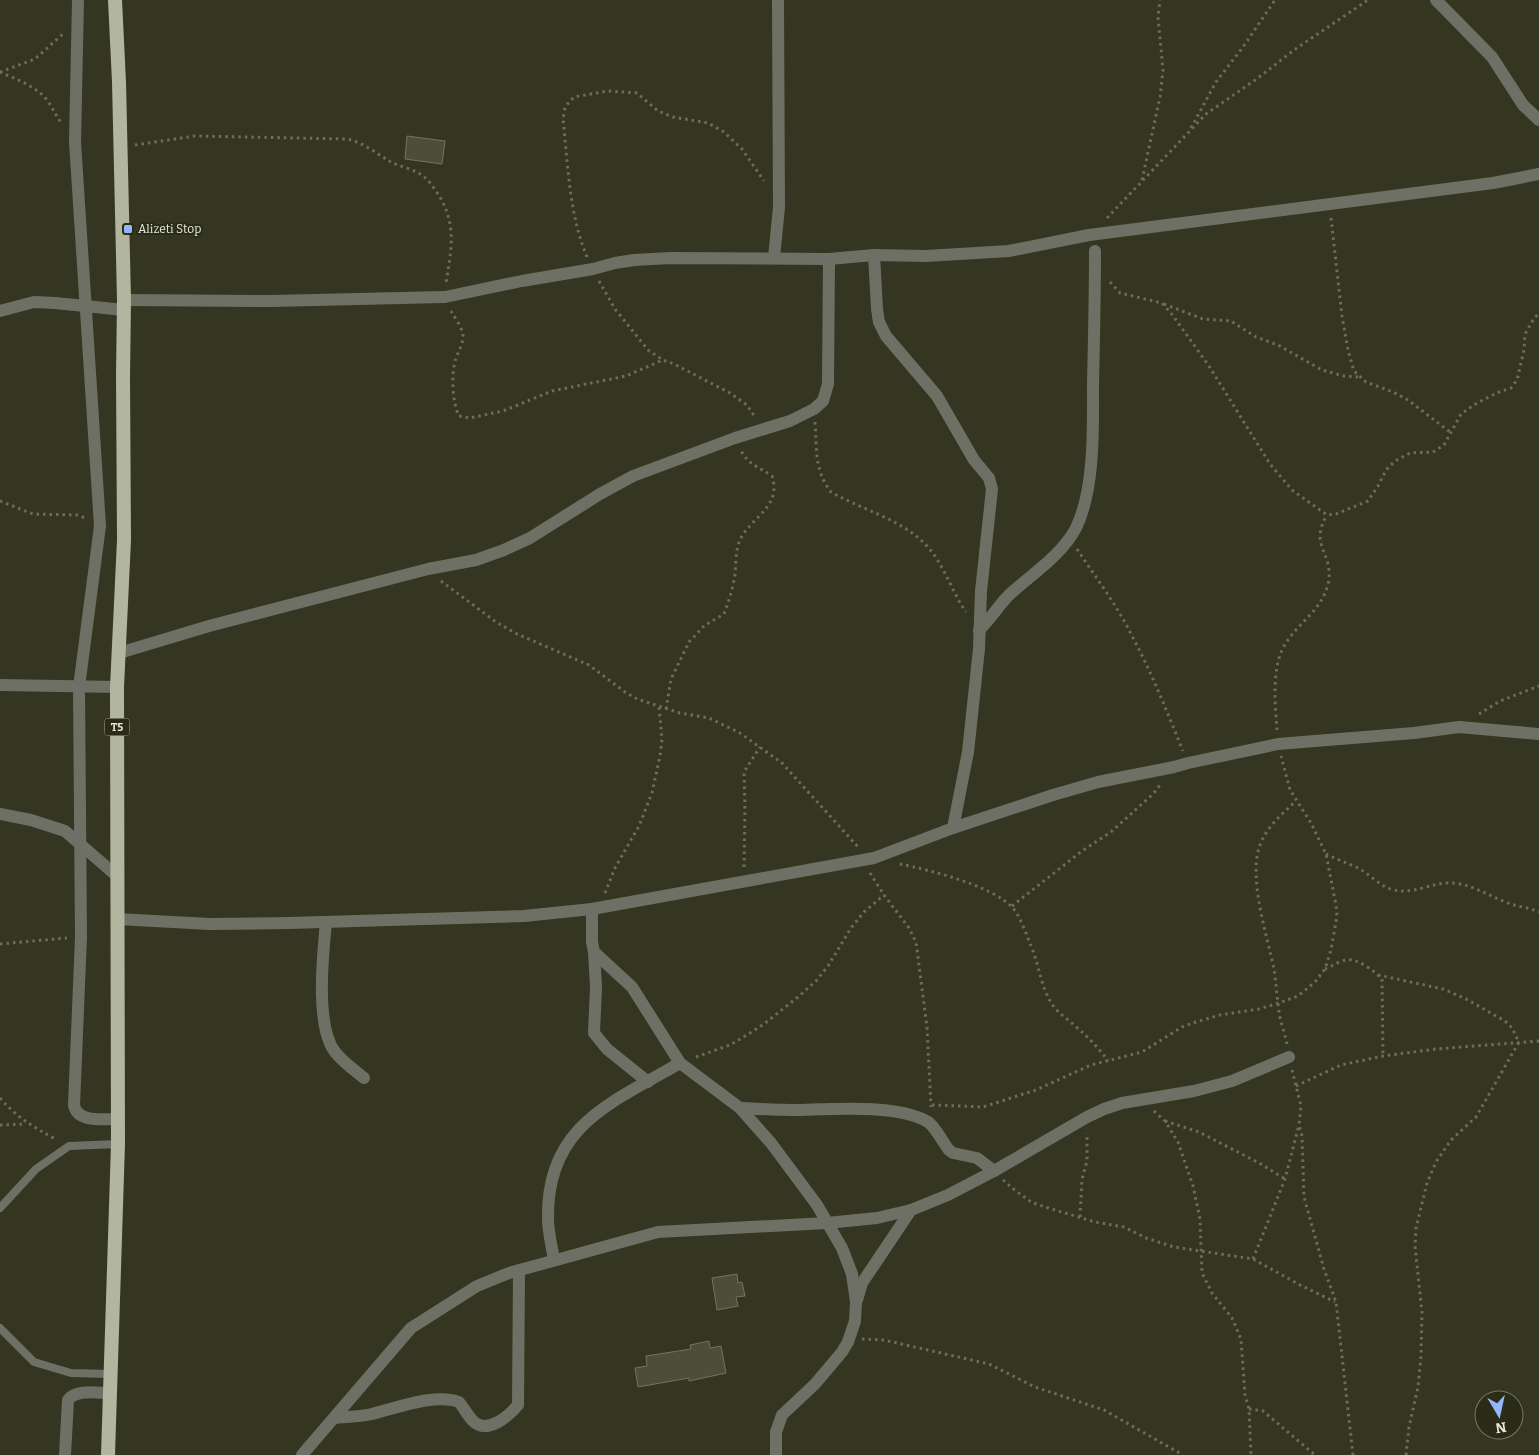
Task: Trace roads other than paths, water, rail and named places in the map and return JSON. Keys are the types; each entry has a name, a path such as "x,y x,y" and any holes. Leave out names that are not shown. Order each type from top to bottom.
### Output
{"highway":[{"name":"T5","path":"108,1455 118,1144 117,687 124,540 124,305 121,147 115,0"}],"street":[{"path":"78,0 76,23 75,142 100,526 79,687 81,937 74,1110 81,1116 88,1118 118,1119"},
{"path":"774,258 779,207 778,0"},
{"path":"1436,0 1492,57 1523,105 1539,120"},
{"path":"0,311 34,302 85,306 445,297 593,269 615,262 634,260 671,258 829,259 874,255 926,256 1001,252 1089,235 1493,183 1539,174"},
{"path":"979,630 989,621 1007,597 1053,556 1069,538 1082,512 1092,451 1095,251"},
{"path":"874,255 876,309 886,336 937,396 974,460 987,474 990,481 991,501 981,590 968,752 953,828"},
{"path":"119,652 209,626 428,569 476,560 530,538 632,476 735,438 790,421 814,409 823,401 828,384 829,259"},
{"path":"0,685 117,687"},
{"path":"117,919 210,924 326,922 524,916 596,908 868,859 953,828 1089,784 1174,768 1188,763 1278,744 1414,733 1459,727 1539,734"},
{"path":"0,814 31,820 65,831 118,877"},
{"path":"596,908 592,942 596,987 594,1033 607,1049 648,1082"},
{"path":"326,922 322,969 323,1003 328,1038 334,1051 364,1078"},
{"path":"594,952 632,987 680,1063 740,1108 771,1143 817,1205 842,1248 852,1274 856,1302 855,1321 848,1342 815,1384 782,1415 776,1432 776,1455"},
{"path":"302,1455 411,1328 477,1286 519,1270 658,1232 827,1223 877,1218 910,1210 948,1195 1087,1117 1122,1103 1194,1091 1232,1081 1268,1068 1289,1057"},
{"path":"554,1260 548,1220 549,1190 556,1162 563,1149 575,1133 602,1109 680,1063"},
{"path":"740,1108 777,1110 861,1109 913,1116 929,1123 953,1153 977,1158 994,1170"},
{"path":"856,1302 862,1283 910,1210"},
{"path":"334,1418 364,1415 416,1402 447,1399 460,1402 473,1421 480,1426 494,1424 509,1416 518,1405 519,1270"},
{"path":"65,1455 68,1400 71,1396 79,1393 110,1393"}],"lane":[{"path":"0,1208 36,1169 69,1146 118,1144"},
{"path":"0,1328 34,1362 71,1373 110,1374"}],"place":[{"name":"Alizeti Stop","path":"128,229"}]}
